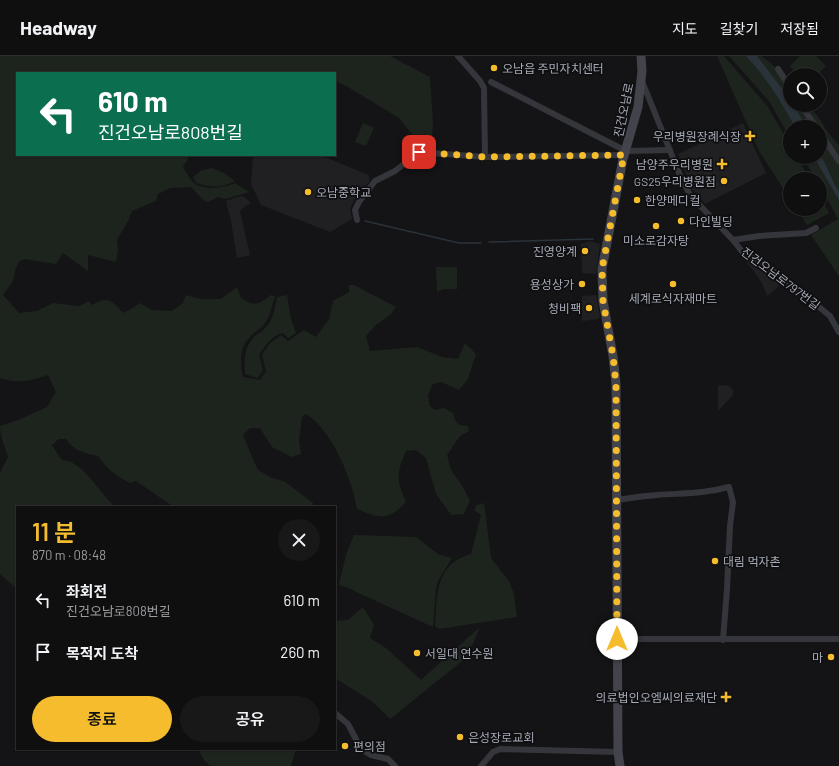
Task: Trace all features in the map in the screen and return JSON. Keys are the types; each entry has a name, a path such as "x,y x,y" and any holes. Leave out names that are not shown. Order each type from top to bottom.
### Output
{"main road":[{"name":"진건오남로","path":"620,766 618,752 616,384 613,356 604,313 601,288 605,251 625,153 634,124 642,80 641,56"}],"street":[{"path":"458,56 480,81 484,88 485,157"},
{"path":"778,69 783,76"},
{"name":"진건오남로797번길","path":"642,80 679,173 690,196 733,240 744,254 760,261 830,316 839,332"},
{"path":"491,82 625,153"},
{"path":"827,144 839,160"},
{"path":"357,220 355,210 359,202 375,181 395,170 419,152 485,157 625,153 670,150"},
{"path":"733,240 806,232 816,228"},
{"path":"617,500 657,495 705,493 729,487 732,502 723,640"},
{"path":"617,639 839,639"},
{"path":"336,714 348,724 361,749 371,756 388,759 395,766"},
{"path":"481,766 493,752 500,749 618,752"}],"shaded area":[{"path":"0,56 390,56 430,77 433,123 432,137 420,144 399,118 348,87 336,81 336,72 16,72 16,156 189,156 183,167 195,184 206,188 216,188 235,183 249,192 226,199 218,197 208,202 203,200 191,187 170,188 158,194 156,201 132,211 117,240 118,250 116,262 88,255 88,271 63,253 56,264 26,259 19,261 13,281 3,295 19,313 37,311 53,303 79,306 89,301 92,305 102,300 113,303 123,313 140,303 152,310 172,311 183,303 186,295 201,299 221,299 237,287 241,298 253,304 263,301 271,295 275,296 267,320 243,346 241,356 243,377 260,380 266,371 262,355 269,344 281,335 288,341 304,330 316,337 329,319 333,301 349,292 349,285 354,285 396,307 391,314 376,325 366,336 370,351 417,347 442,357 458,359 465,343 476,354 468,379 459,390 441,382 433,384 428,395 430,406 435,410 444,408 453,413 455,420 459,425 468,426 469,431 460,436 447,455 451,470 463,487 470,501 464,514 451,515 436,494 426,458 416,450 406,451 400,466 398,476 399,482 406,502 400,508 394,513 383,516 371,515 357,509 351,484 339,456 324,431 306,414 302,417 299,441 301,454 292,457 272,447 260,428 250,428 243,435 258,470 272,478 284,481 313,503 313,506 173,506 136,481 130,483 116,475 98,456 76,449 66,439 59,439 52,445 61,459 72,462 85,472 114,506 16,506 16,588 0,574 0,473 8,457 0,426 47,407 56,392 48,375 24,381 13,381 0,378"},
{"path":"717,56 724,56 768,107 783,133 783,164 801,164 806,172 783,172 783,188 759,151"},
{"path":"729,56 762,56 774,66 783,81 783,112 803,112 808,120 783,120 783,126 769,101"},
{"path":"746,56 757,56 783,90 783,106 773,90"},
{"path":"800,56 816,56 826,66 824,68 792,68 790,66"},
{"path":"786,112 798,112 802,120 791,120"},
{"path":"809,112 815,112 820,120 814,120"},
{"path":"363,123 374,128 366,146 355,142"},
{"name":"남양주우리병원","path":"743,123 766,173 705,204 692,189 678,154"},
{"path":"827,130 839,145 839,157 827,139"},
{"path":"827,147 839,165 839,276 811,235 838,219 827,199 827,172 812,172 806,164 827,164"},
{"name":"오남중학교","path":"253,156 322,156 369,175 369,182 354,200 350,209 352,219 330,232 261,205 251,184"},
{"path":"818,164 825,164 839,191 839,200 827,179 827,172 823,172"},
{"path":"212,168 224,173 235,181 230,184 220,186 206,186 196,183 193,177 202,170"},
{"path":"243,196 251,203 240,211 250,255 237,258 226,201"},
{"path":"801,216 824,216 807,225"},
{"path":"590,241 600,244 596,274 582,273 581,244"},
{"path":"748,259 761,265 782,282 767,296 762,283 746,261"},
{"path":"436,267 457,267 457,289 444,289 437,292"},
{"path":"287,295 291,319 296,333 288,338 283,333 279,334 272,338 266,345 259,355 263,370 258,378 245,374 245,358 251,340 269,323 274,312 277,297"},
{"path":"596,295 600,317 598,319 582,321 582,296"},
{"path":"718,385 729,386 733,390 733,395 718,411"},
{"path":"484,503 491,558 509,581 514,594 517,617 439,629 435,626 436,603 440,582 450,565 459,558 471,554 481,515 474,510 477,505"},
{"path":"354,535 416,537 438,554 452,558 438,581 433,627 351,589 339,585 346,555"},
{"path":"363,607 374,625 370,638 386,648 421,680 480,627 467,657 390,719 373,702 336,679 336,621 348,620"},
{"path":"199,750 296,750 291,766 210,766 204,760"}],"waterway":[{"path":"365,221 459,243 481,243"},
{"path":"489,242 593,239"}],"place":[{"name":"오남읍 주민자치센터","path":"494,68"},
{"name":"우리병원장례식장","path":"750,136"},
{"name":"남양주우리병원","path":"722,164"},
{"name":"GS25우리병원점","path":"724,181"},
{"name":"오남중학교","path":"308,192"},
{"name":"한양메디컬","path":"637,200"},
{"name":"다인빌딩","path":"681,221"},
{"name":"미소로감자탕","path":"656,226"},
{"name":"진영양계","path":"585,251"},
{"name":"용성상가","path":"582,284"},
{"name":"세계로식자재마트","path":"673,284"},
{"name":"청비팩","path":"589,308"},
{"name":"대림 먹자촌","path":"715,561"},
{"name":"서일대 연수원","path":"417,653"},
{"name":"마","path":"831,657"},
{"name":"의료법인오엠씨의료재단","path":"726,697"},
{"name":"은성장로교회","path":"460,737"},
{"name":"편의점","path":"345,746"}],"route":[{"path":"419,152 485,157 624,155 605,251 601,288 604,313 613,356 616,384 617,639"}]}
